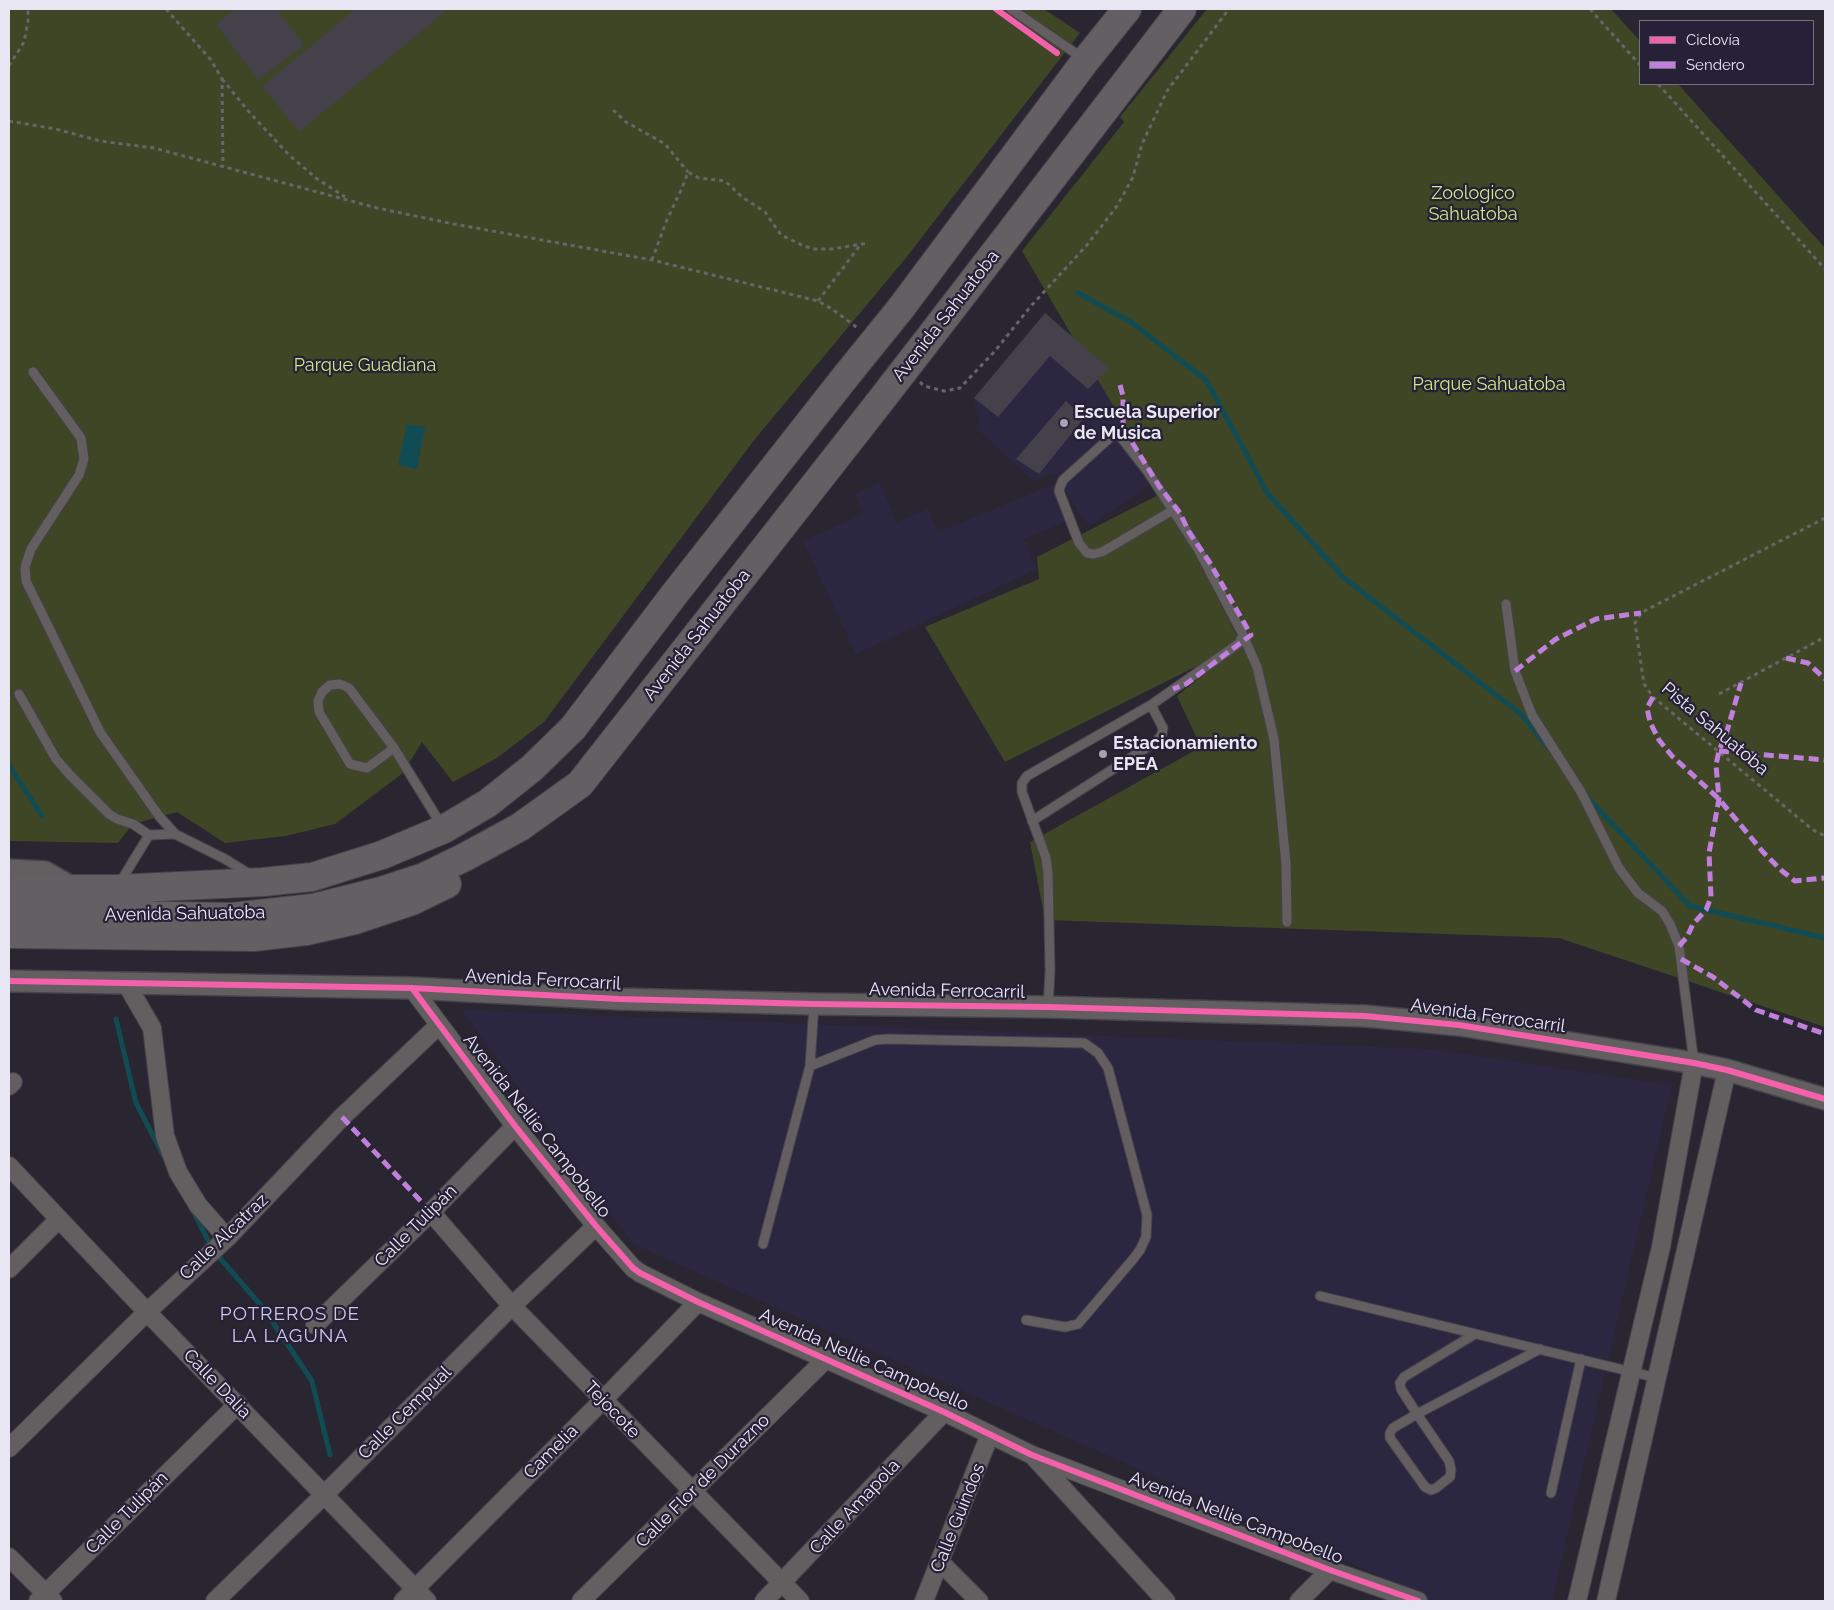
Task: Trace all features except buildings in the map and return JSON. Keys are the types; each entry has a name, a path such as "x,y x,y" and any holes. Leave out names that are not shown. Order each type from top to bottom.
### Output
{"main road":[{"name":"Avenida Sahuatoba","path":"9,890 263,882 312,876 382,855 444,829 488,803 532,768 573,728 673,596 900,308 1086,60 1127,9"},
{"name":"Avenida Sahuatoba","path":"9,914 232,917 313,908 381,891 424,876 465,857 520,827 580,784 878,404 1182,9"},
{"path":"9,934 254,937 306,931 355,920 412,901 477,869 529,838 557,818 580,784"}],"street":[{"path":"9,870 45,872 73,888"},
{"name":"Avenida Ferrocarril","path":"9,980 412,988 619,999 1048,1007 1365,1016 1415,1020 1694,1063 1728,1070 1825,1099"},
{"path":"126,983 152,1028 165,1136 178,1172 198,1205 227,1238"},
{"name":"Avenida Nellie Campobello","path":"412,988 515,1126 596,1226 633,1268 698,1302 944,1412 1032,1455 1330,1570 1418,1601"},
{"name":"Calle Alcatraz","path":"9,1448 147,1312 227,1238 342,1117 439,1024"},
{"path":"1577,1601 1661,1247 1694,1063"},
{"path":"1606,1601 1728,1070"},
{"name":"Calle Tulipán","path":"315,1325 431,1212 515,1126"},
{"name":"Calle Dalia","path":"9,1166 147,1312 421,1595"},
{"name":"Tejocote","path":"431,1212 512,1306 800,1601"},
{"path":"9,1269 59,1219"},
{"name":"Calle Cempual","path":"215,1601 324,1496 512,1306 596,1226"},
{"path":"1661,1247 1686,1253"},
{"name":"Camelia","path":"403,1601 421,1595 603,1400 698,1302"},
{"name":"Calle Flor de Durazno","path":"581,1601 825,1360"},
{"name":"Calle Tulipán","path":"46,1599 238,1404"},
{"name":"Calle Amapola","path":"764,1601 944,1412"},
{"name":"Calle Guindos","path":"924,1601 990,1434"},
{"path":"1615,1441 1642,1446"},
{"path":"1032,1455 1166,1601"},
{"path":"9,1557 46,1599"},
{"path":"940,1562 979,1601"},
{"path":"1299,1601 1330,1570"}],"lane":[{"path":"1011,9 1086,60"},
{"path":"33,372 81,438 84,458 79,475 30,549 26,567 26,581 100,732 159,816 175,834 225,859 263,882"},
{"path":"1173,510 1102,552 1087,553 1079,543 1059,491 1063,480 1113,435 1117,434 1148,472 1173,510 1198,549 1243,635 1257,667 1274,739 1286,864 1287,922"},
{"path":"1506,604 1515,671 1532,715 1581,792 1619,868 1638,893 1662,911 1670,924 1679,946 1694,1063"},
{"path":"1048,1007 1050,971 1048,873 1046,858 1022,792 1022,783 1027,776 1151,705 1232,650 1239,643 1243,635"},
{"path":"394,748 367,768 350,764 319,712 318,700 322,692 330,686 340,684 349,688 394,748 444,829"},
{"path":"20,694 56,759 108,814 116,819 133,824 149,835 175,834"},
{"path":"1032,821 1157,741 1162,734 1163,728 1151,705"},
{"path":"116,888 149,835"},
{"path":"763,1244 810,1066 814,1004"},
{"path":"810,1066 876,1040 888,1039 1084,1043 1098,1053 1108,1068 1147,1215 1146,1237 1134,1258 1078,1324 1065,1327 1026,1320"},
{"path":"1320,1296 1657,1378"},
{"path":"1475,1334 1404,1378 1400,1383 1400,1389 1417,1414 1449,1461 1450,1476 1431,1490 1425,1487 1390,1438 1393,1428 1417,1414 1540,1349"},
{"path":"1551,1493 1580,1359"}],"path":[{"path":"9,66 24,42 28,9"},
{"path":"166,9 211,60 222,79 250,113 289,155 316,178 347,199"},
{"path":"917,380 924,386 944,392 960,388 995,351 1031,306 1087,245 1116,206 1133,177 1142,144 1167,91 1228,9"},
{"path":"1590,9 1639,64"},
{"path":"222,79 223,166"},
{"path":"1659,85 1825,269"},
{"path":"613,110 626,122 665,144 688,172 700,178 725,181 742,197 765,212 780,235 814,249 832,249 868,243"},
{"path":"9,122 56,129 100,141 154,148 377,208 652,260 818,301 832,309 859,330"},
{"path":"652,260 688,172"},
{"path":"818,301 862,243"},
{"path":"1719,694 1825,638"}],"shaded area":[{"name":"Escuela Superior de Música","path":"1045,313 1109,368 1167,473 1089,526 1054,474 1034,481 980,432 974,398"},
{"path":"880,483 896,522 928,509 938,532 1054,484 1069,520 1024,539 1037,569 856,654 803,541 863,514 854,494"},
{"path":"462,1010 1429,1049 1672,1085 1552,1601 1434,1601 633,1244"}],"green space":[{"name":"Parque Guadiana","path":"9,9 1044,9 1080,33 905,259 755,439 544,722 497,758 453,782 422,742 403,773 335,824 286,836 225,843 177,812 133,824 118,843 9,841"},
{"name":"Parque Sahuatoba","path":"1207,9 1611,9 1639,40 1639,85 1679,85 1825,248 1825,1027 1559,938 1045,920 1030,842 1201,747 1177,696 1249,638 1173,510 1241,644 1005,762 925,627 1039,579 1037,557 1164,492 1022,251 1124,122 1120,117"}],"water":[{"path":"407,424 425,427 417,469 398,465"}],"waterway":[{"path":"1078,293 1131,322 1206,380 1268,494 1344,578 1522,715 1549,749"},
{"path":"9,765 42,816"},
{"path":"1587,797 1690,906 1825,938"},
{"path":"116,1019 136,1103 163,1155"},
{"path":"192,1209 213,1250 264,1309 312,1381 330,1455"}],"marked path":[{"path":"1120,385 1123,396 1123,422 1127,434 1159,486 1180,513 1189,532 1210,563 1251,635 1186,684 1173,689"},
{"path":"1515,671 1556,639 1596,619 1641,613"},
{"path":"1786,658 1808,663 1825,679"},
{"path":"1679,946 1687,937 1693,924 1706,910 1711,897 1709,853 1719,799 1716,765 1741,683"},
{"path":"1653,697 1647,708 1650,722 1659,740 1672,756 1719,799 1763,852 1795,881 1825,878"},
{"path":"1719,751 1825,760"},
{"path":"1681,959 1713,977 1756,1010 1825,1034"},
{"path":"342,1117 431,1212"}],"cycle path":[{"path":"996,9 1057,53"},
{"path":"9,981 412,988 619,999 1048,1007 1365,1016 1459,1025 1694,1063 1727,1070 1825,1099"},
{"path":"412,988 515,1126 596,1226 633,1268 640,1273 698,1302 944,1412 1032,1455 1330,1570 1418,1601"}],"place":[{"name":"Escuela Superior de Música","path":"1064,423"},
{"name":"Estacionamiento EPEA","path":"1103,754"}],"district":[{"name":"POTREROS DE LA LAGUNA","path":"290,1325"}],"park label":[{"name":"Zoologico Sahuatoba","path":"1473,204"}]}
